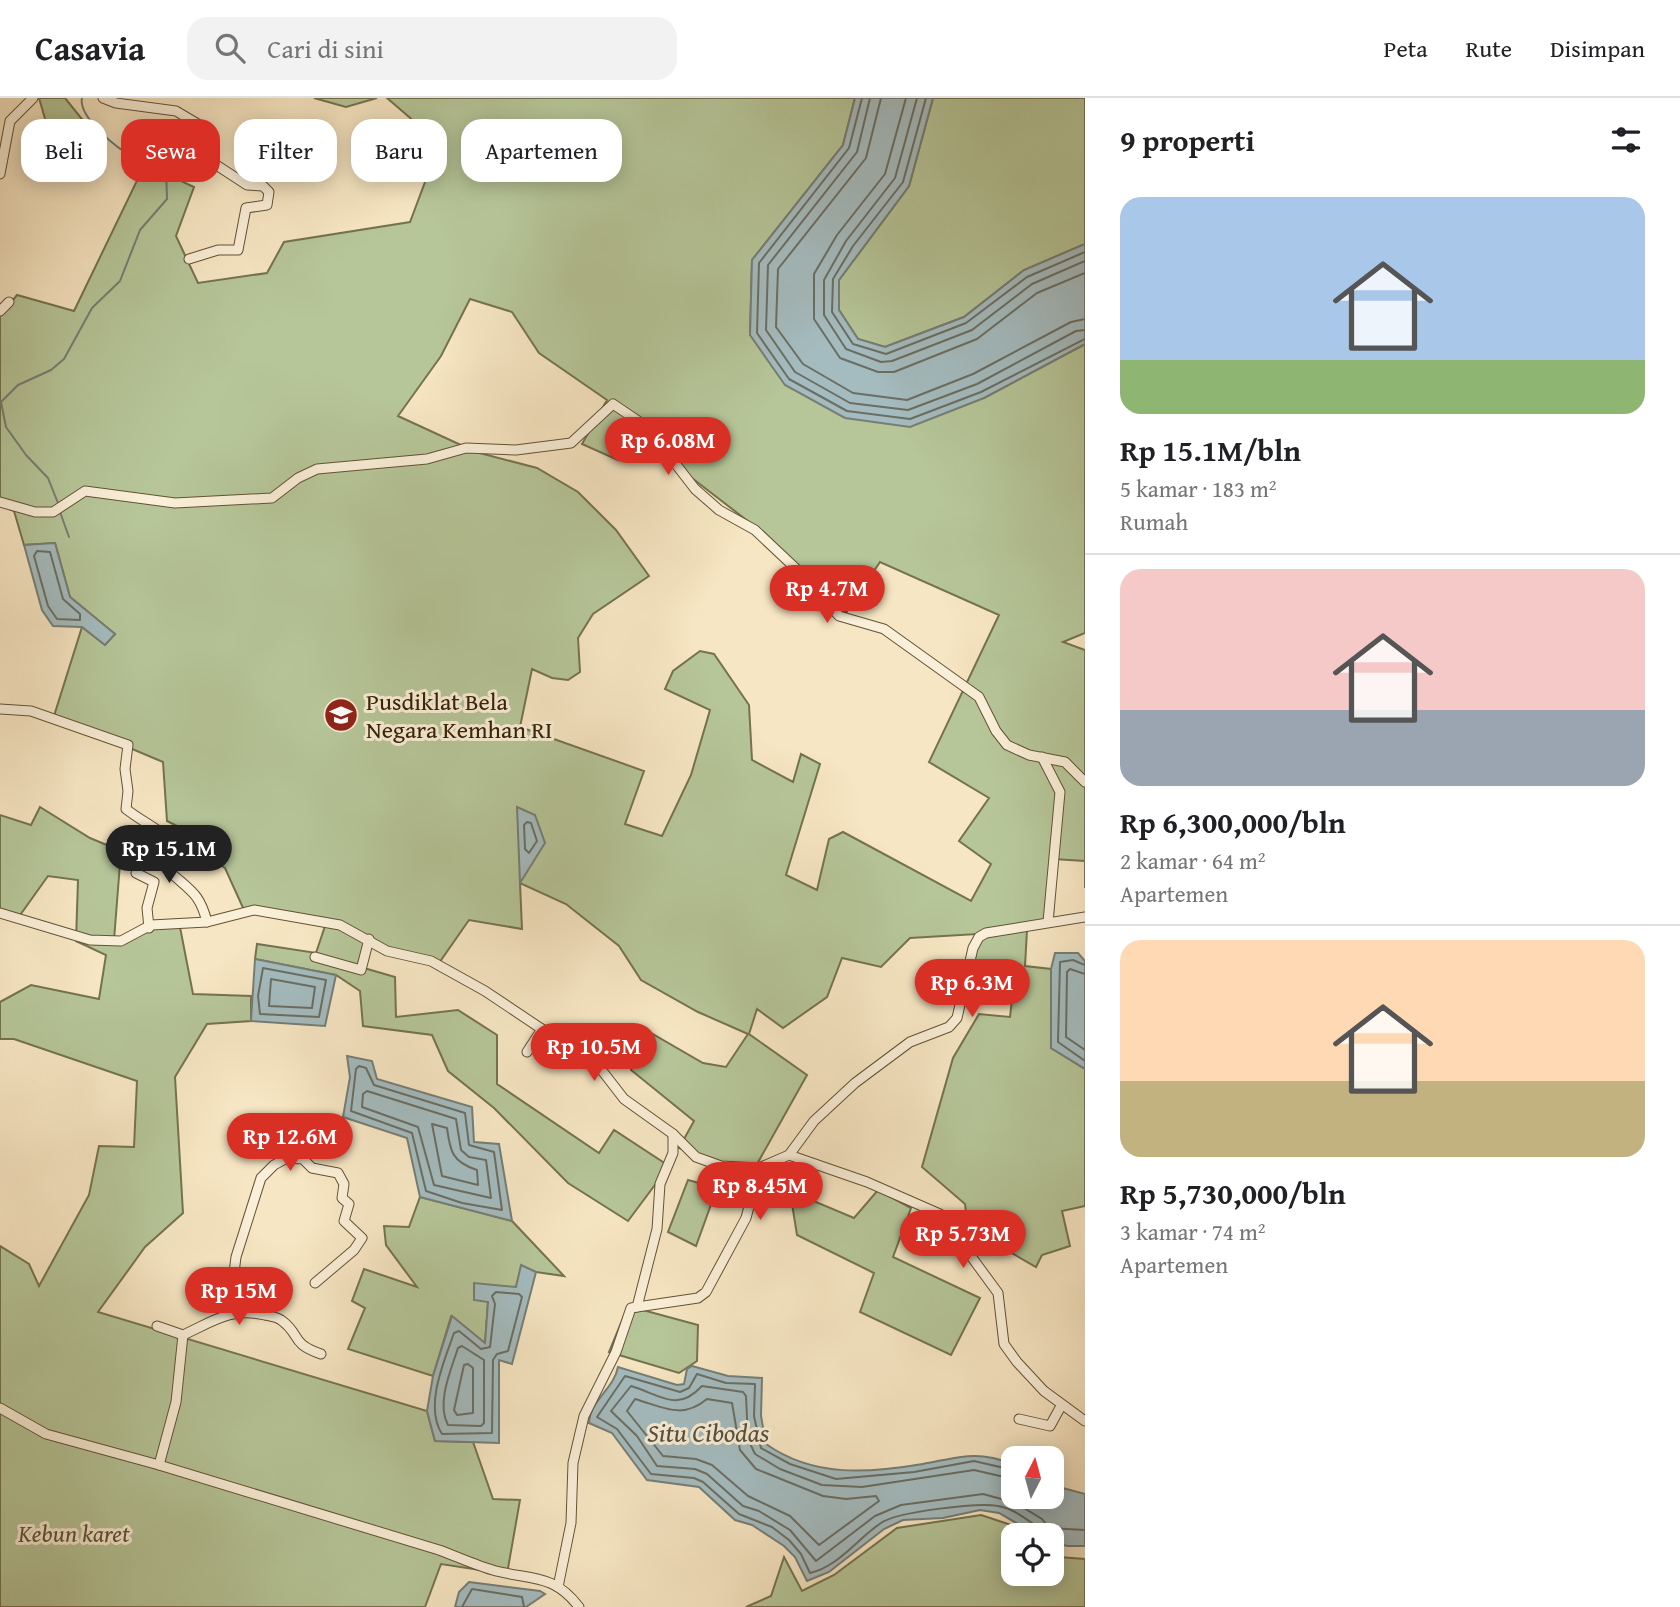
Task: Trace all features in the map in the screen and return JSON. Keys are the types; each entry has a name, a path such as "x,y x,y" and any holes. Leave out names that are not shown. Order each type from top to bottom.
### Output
{"street":[{"path":"0,174 10,121 33,98"},
{"path":"103,98 116,103 176,111 203,127 201,155 247,185 263,186 269,192 267,205 246,208 238,250 218,250 189,259"},
{"path":"0,310 9,302"},
{"path":"0,502 35,512 53,512 76,494 85,491 102,491 175,503 272,498 298,478 317,469 427,459 466,448 516,450 570,443 613,404 647,427 695,489 719,510 755,530 771,548 779,552 807,579 839,616 884,629 979,697 996,731 1007,745 1065,762 1085,782"},
{"path":"0,709 31,711 128,745 125,769 127,808 160,830 171,850 171,873 193,890 203,905 207,922"},
{"path":"1042,757 1060,792 1048,922"},
{"path":"136,873 154,881 147,908 149,928"},
{"path":"0,913 90,940 121,940 173,921 207,922 246,911 284,913 340,925 387,951 431,961 542,1029 600,1068 624,1099 673,1134 696,1157 722,1166 759,1168 789,1155 814,1121 855,1083 910,1042 949,1027 957,1018 973,948 979,937 986,933 1085,918"},
{"path":"316,957 361,970 369,939"},
{"path":"527,1052 542,1029"},
{"path":"637,1307 657,1229 660,1184 673,1153 673,1134"},
{"path":"789,1155 867,1182 940,1214 998,1293 1004,1344 1017,1362 1061,1406 1085,1421"},
{"path":"229,1312 236,1256 261,1178 274,1165 287,1158 303,1159 312,1168 338,1173 344,1184 342,1198 349,1204 344,1221 362,1238 354,1250 315,1283"},
{"path":"558,1587 571,1523 573,1463 584,1416 616,1352 631,1308 698,1298 706,1292 746,1218 759,1168"},
{"path":"157,1326 183,1335 212,1323 229,1312 251,1312 280,1319 302,1347 321,1353"},
{"path":"159,1465 176,1402 183,1335"},
{"path":"1019,1419 1050,1426 1061,1406"},
{"path":"0,1408 46,1434 159,1465 439,1550 483,1567 541,1578 568,1592 579,1607"}],"green space":[{"path":"39,98 65,98 82,119 45,119"},
{"path":"314,98 377,98 346,107"},
{"path":"387,98 855,98 843,145 752,260 750,335 984,398 1085,344 1085,633 1063,642 1085,650 1085,861 1054,859 1053,922 1027,930 1025,966 1051,969 1051,1048 1085,1069 1085,1206 1062,1211 1070,1246 1042,1255 1036,1267 968,1228 965,1204 922,1167 953,1058 979,1014 1010,1017 1013,991 967,989 977,934 910,938 881,967 842,958 827,997 783,1028 757,1009 749,1034 807,1075 752,1173 679,1148 694,1121 631,1070 644,1029 703,1063 726,1067 748,1034 698,1012 641,980 619,946 566,904 520,883 522,929 469,920 439,963 373,942 364,968 395,977 396,1017 458,1010 497,1035 497,1084 599,1153 614,1130 669,1166 628,1221 568,1183 494,1108 448,1071 432,1035 363,1026 360,991 336,975 255,959 257,944 316,953 326,923 244,910 225,868 209,858 207,841 167,821 163,762 54,716 82,627 105,645 115,634 70,597 55,543 24,545 14,511 0,505 0,316 17,295 74,311 136,182 183,182 194,187 176,236 198,283 267,273 284,242 410,222 425,182 447,182 447,119 411,119","holes":["470,299 512,312 539,353 607,400 582,444 618,460 640,438 762,532 846,613 880,562 999,615 929,762 989,798 959,841 991,864 971,901 843,832 829,839 817,890 786,875 820,764 801,754 793,782 752,760 749,705 714,654 700,651 673,671 665,689 710,710 691,775 662,836 625,824 644,771 520,727 532,669 552,678 568,680 580,672 578,638 593,614 649,576 616,530 578,492 537,468 476,452 398,416 441,356"]},
{"path":"933,98 1085,98 1085,244 1024,270 964,317 885,347 858,339 839,310 839,280 909,186"},
{"name":"Kebun karet","path":"40,807 90,838 121,851 114,940 179,922 193,994 251,996 251,1021 207,1024 175,1077 183,1213 145,1247 98,1312 427,1411 435,1441 473,1442 493,1499 520,1500 507,1574 441,1564 425,1607 0,1607 0,1246 29,1264 39,1286 89,1195 99,1146 134,1147 137,1081 14,1039 0,1039 0,1002 31,985 99,999 106,955 76,941 78,880 48,876 18,918 0,909 0,815 31,825"},
{"path":"688,1180 717,1188 696,1246 668,1232"},
{"path":"878,1190 911,1208 893,1257 980,1298 951,1355 860,1312 874,1273 797,1235 790,1191 854,1218"},
{"path":"420,1197 512,1221 564,1276 536,1272 522,1266 516,1287 488,1302 485,1344 451,1317 433,1376 348,1349 365,1308 352,1301 364,1269 417,1287 386,1245 384,1226 409,1227"},
{"path":"628,1306 698,1325 697,1361 679,1373 609,1352"},
{"path":"981,1515 1005,1523 1001,1523 1001,1586 1064,1586 1064,1557 1085,1559 1085,1607 746,1607 771,1596 784,1557 802,1591 834,1575 897,1528"}],"water":[{"path":"855,98 933,98 909,186 839,280 839,310 858,339 885,347 964,317 1024,270 1085,244 1085,344 984,398 910,427 845,418 785,385 750,335 752,260 843,145"},
{"path":"55,543 70,597 115,634 105,645 82,627 53,626 42,610 24,545"},
{"path":"517,807 535,815 545,843 520,883"},
{"path":"1055,953 1078,953 1085,961 1085,1069 1051,1048 1051,969"},
{"path":"255,959 336,975 325,1026 251,1021"},
{"path":"347,1056 372,1061 377,1079 472,1107 474,1142 499,1144 512,1221 420,1197 407,1138 343,1117 350,1077"},
{"path":"521,1265 536,1272 512,1364 499,1360 499,1443 435,1441 427,1411 433,1376 452,1316 485,1343 488,1302 474,1300 474,1283 516,1287"},
{"name":"Situ Cibodas","path":"692,1366 728,1376 762,1378 761,1416 766,1444 803,1463 823,1468 862,1471 958,1457 989,1457 1001,1460 1001,1509 1064,1509 1064,1488 1085,1494 1085,1546 1064,1545 1064,1523 1016,1523 999,1513 980,1510 943,1518 903,1520 884,1529 829,1572 807,1581 795,1557 784,1546 752,1525 735,1520 699,1487 647,1480 612,1433 589,1423 593,1408 612,1382 618,1367 677,1385 684,1384 687,1369"},
{"path":"469,1582 540,1591 545,1594 526,1607 455,1607 459,1592"}],"waterway":[{"path":"58,503 48,478 26,455 6,427 1,402 18,385 51,370 64,359 92,308 120,281 140,230 167,199 166,168 134,157 109,140 86,114 82,98"},
{"path":"60,512 69,537"}],"place":[{"name":"Pusdiklat Bela Negara Kemhan RI","path":"341,715"}]}
